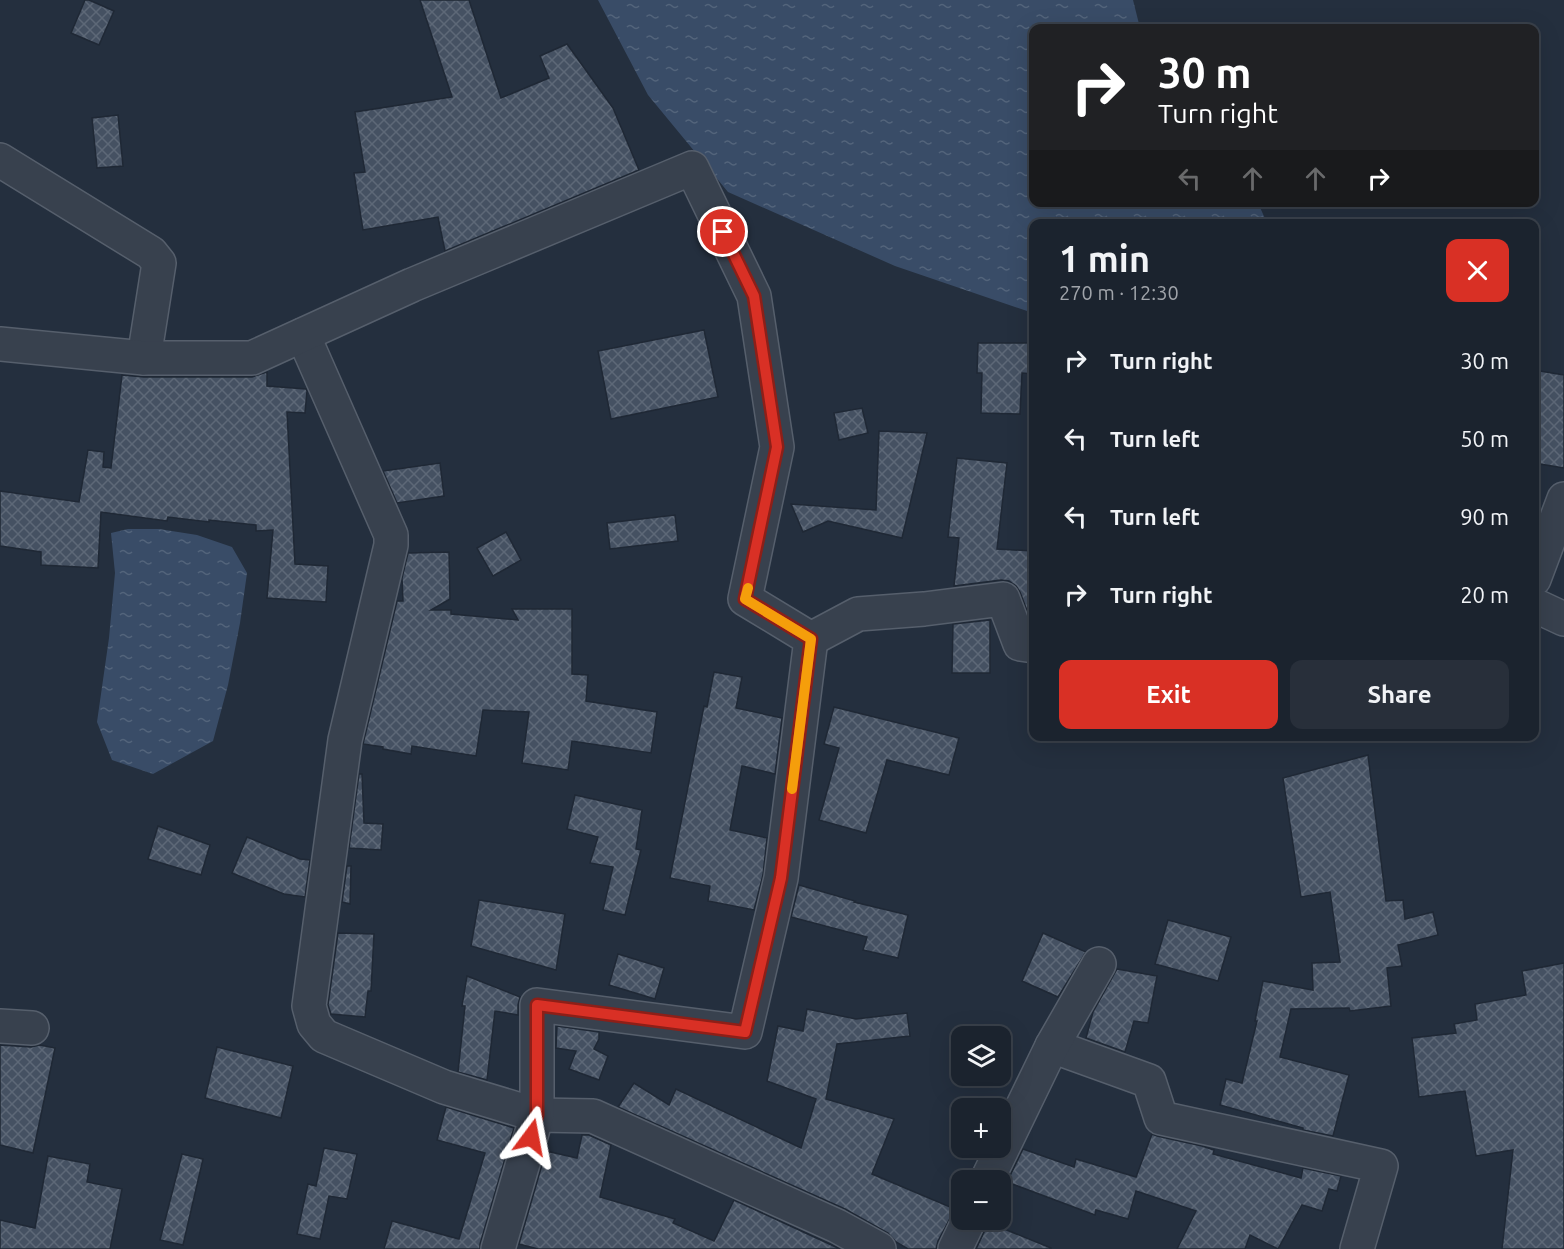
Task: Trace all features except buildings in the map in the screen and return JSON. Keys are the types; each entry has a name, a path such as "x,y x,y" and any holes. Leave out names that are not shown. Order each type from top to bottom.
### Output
{"street":[{"path":"0,160 151,253 159,263 144,358"},
{"path":"0,344 144,358 252,358 434,276 692,168 754,296 777,447 745,599 811,639"},
{"path":"303,335 391,536 391,545 345,741 309,1006 314,1024 324,1036 444,1086 537,1115 593,1116 837,1227 879,1249"},
{"path":"1539,566 1564,499"},
{"path":"811,639 858,614 924,609 1003,599 1020,644 1029,645"},
{"path":"1539,607 1564,619"},
{"path":"498,1249 537,1115 537,1005 745,1032 781,878 811,639"},
{"path":"992,1170 1052,1046 1099,964"},
{"path":"1052,1046 1149,1081 1161,1118 1381,1166 1358,1249"},
{"path":"955,1249 964,1230"}],"water":[{"path":"598,0 1133,0 1139,24 1029,24 1029,207 1260,207 1265,219 1029,219 1029,312 895,266 728,192 648,95"},
{"path":"128,529 159,529 197,535 232,547 247,573 228,685 213,741 153,774 112,760 97,722 109,638 115,573 111,533"}],"slow traffic":[{"path":"748,588 745,599 811,639 792,789"}],"route":[{"path":"531,1137 537,1115 537,1005 745,1032 781,878 811,639 745,599 777,447 754,296 723,232"}]}
